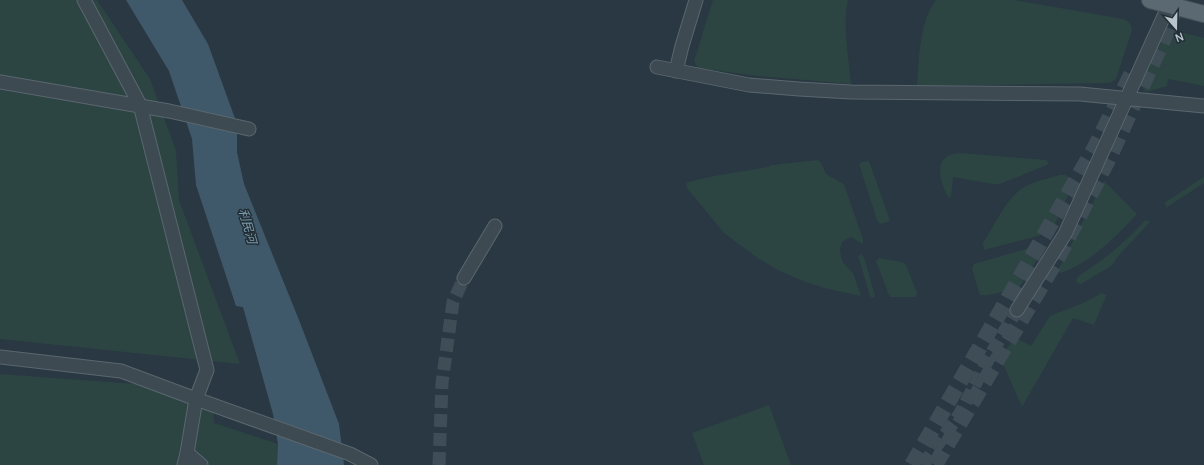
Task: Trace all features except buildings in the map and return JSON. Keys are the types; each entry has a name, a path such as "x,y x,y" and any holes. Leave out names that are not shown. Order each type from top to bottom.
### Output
{"main road":[{"path":"1150,0 1203,11"}],"street":[{"path":"84,0 140,105 206,370 196,400 186,459 201,465"},
{"path":"676,71 696,0"},
{"path":"1017,310 1064,234 1169,5"},
{"path":"657,67 749,85 851,92 1080,94 1204,106"},
{"path":"0,82 140,105 249,129"},
{"path":"464,278 495,226"},
{"path":"0,357 122,371 196,400 350,454 371,465"}],"green space":[{"path":"0,0 97,0 150,79 176,151 179,200 240,364 0,339"},
{"path":"713,0 848,0 846,9 846,41 851,84 758,76 698,68 694,61"},
{"path":"936,0 1014,0 1123,19 1129,23 1132,30 1117,76 1115,80 1110,83 917,86 919,53 923,30 930,9"},
{"path":"1163,28 1204,38 1204,86 1168,79 1167,86 1146,92 1138,82"},
{"path":"960,153 1046,160 1049,164 1000,184 953,177 951,197 948,197 943,187 940,168 945,158 950,155"},
{"path":"818,160 826,174 844,184 863,239 863,244 851,237 842,242 840,249 844,264 853,273 861,296 824,288 803,281 780,271 759,259 724,233 687,188 686,184 688,182 714,176 768,167 772,165"},
{"path":"869,161 890,221 880,224 877,220 859,164"},
{"path":"1059,175 1066,175 1073,182 1073,184 1053,228 1049,233 984,250 983,243 1006,205 1018,192 1032,183"},
{"path":"1204,177 1204,183 1167,207 1164,203"},
{"path":"1104,181 1137,214 1093,256 1061,273 1058,270"},
{"path":"1145,220 1150,222 1120,254 1111,266 1081,284 1076,282 1080,275 1115,250"},
{"path":"1036,246 1042,252 1018,289 988,295 980,295 972,269 974,264"},
{"path":"861,254 864,257 875,296 872,298 870,296 858,256"},
{"path":"879,258 902,262 906,265 917,293 916,297 891,297 888,293 876,261"},
{"path":"1102,293 1106,295 1105,299 1094,325 1073,318 1022,407 1000,357 1015,338 1031,346 1050,316 1083,303"},
{"path":"0,374 191,388 212,397 214,423 278,444 277,465 0,465"},
{"path":"769,405 791,465 704,465 692,433"}],"water":[{"name":"利民河","path":"126,0 182,0 208,44 237,124 237,152 244,184 339,424 344,465 277,465 278,444 273,414 243,307 236,306 196,185 192,139 169,71"}],"tunnel":[{"path":"935,465 1056,261 1110,156 1164,38 1178,0"},
{"path":"912,465 1094,149 1134,69"},
{"path":"439,465 442,383 453,302 464,278"},
{"path":"923,465 959,415 995,347 1017,310"}]}
